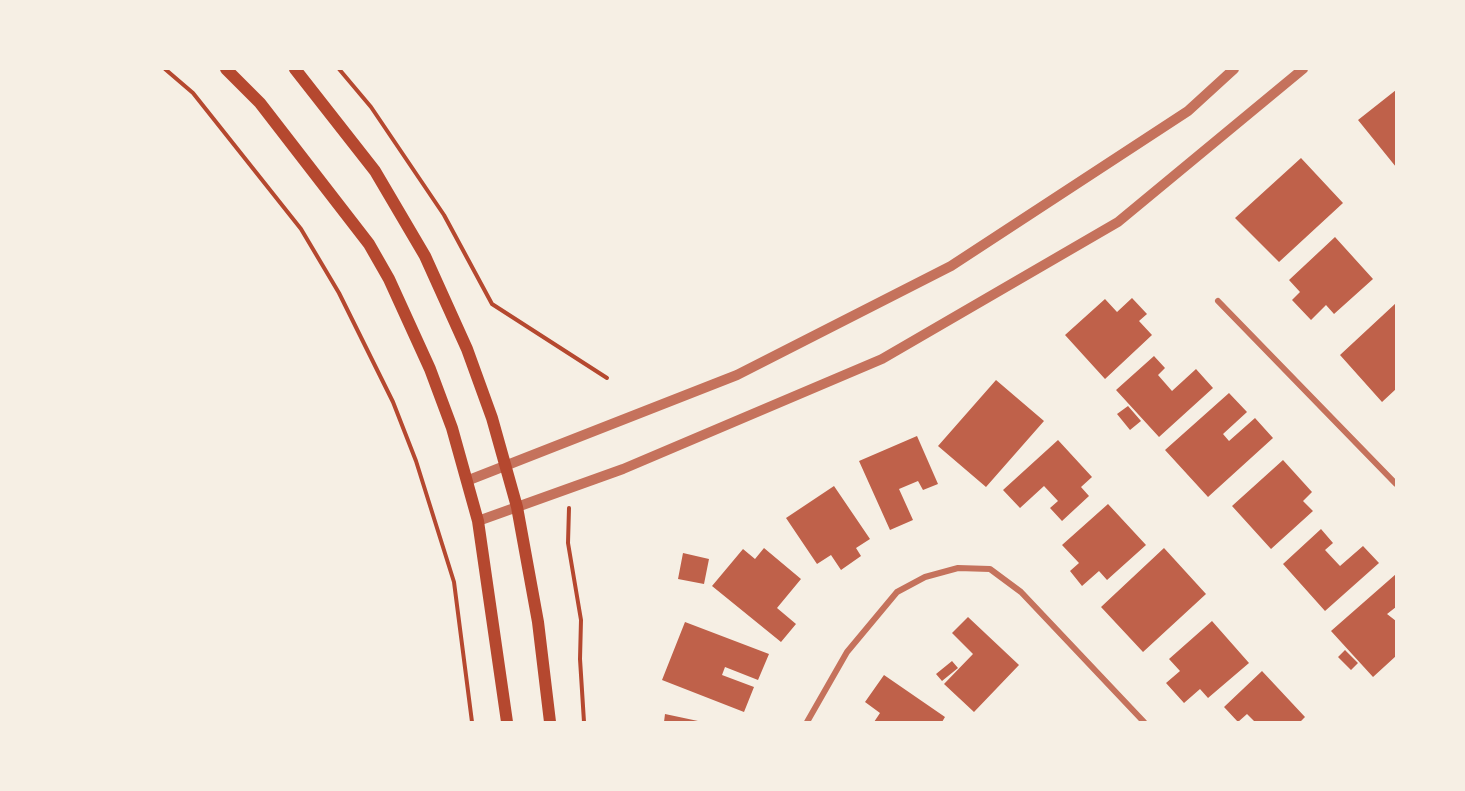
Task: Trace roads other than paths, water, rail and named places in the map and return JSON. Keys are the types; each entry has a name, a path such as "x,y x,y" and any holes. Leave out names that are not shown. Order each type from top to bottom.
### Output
{"main road":[{"path":"226,69 260,104 369,244 390,279 430,369 468,480 478,521 507,722"},
{"path":"295,69 375,171 425,256 467,349 508,466 538,622 550,722"}],"street":[{"path":"468,480 737,375 951,266 1188,111 1234,69"},
{"path":"478,521 623,469 882,359 1118,222 1302,69"},
{"path":"1218,302 1396,484"},
{"path":"807,722 847,652 897,592 925,577 958,568 990,569 1022,592 1144,722"}]}
